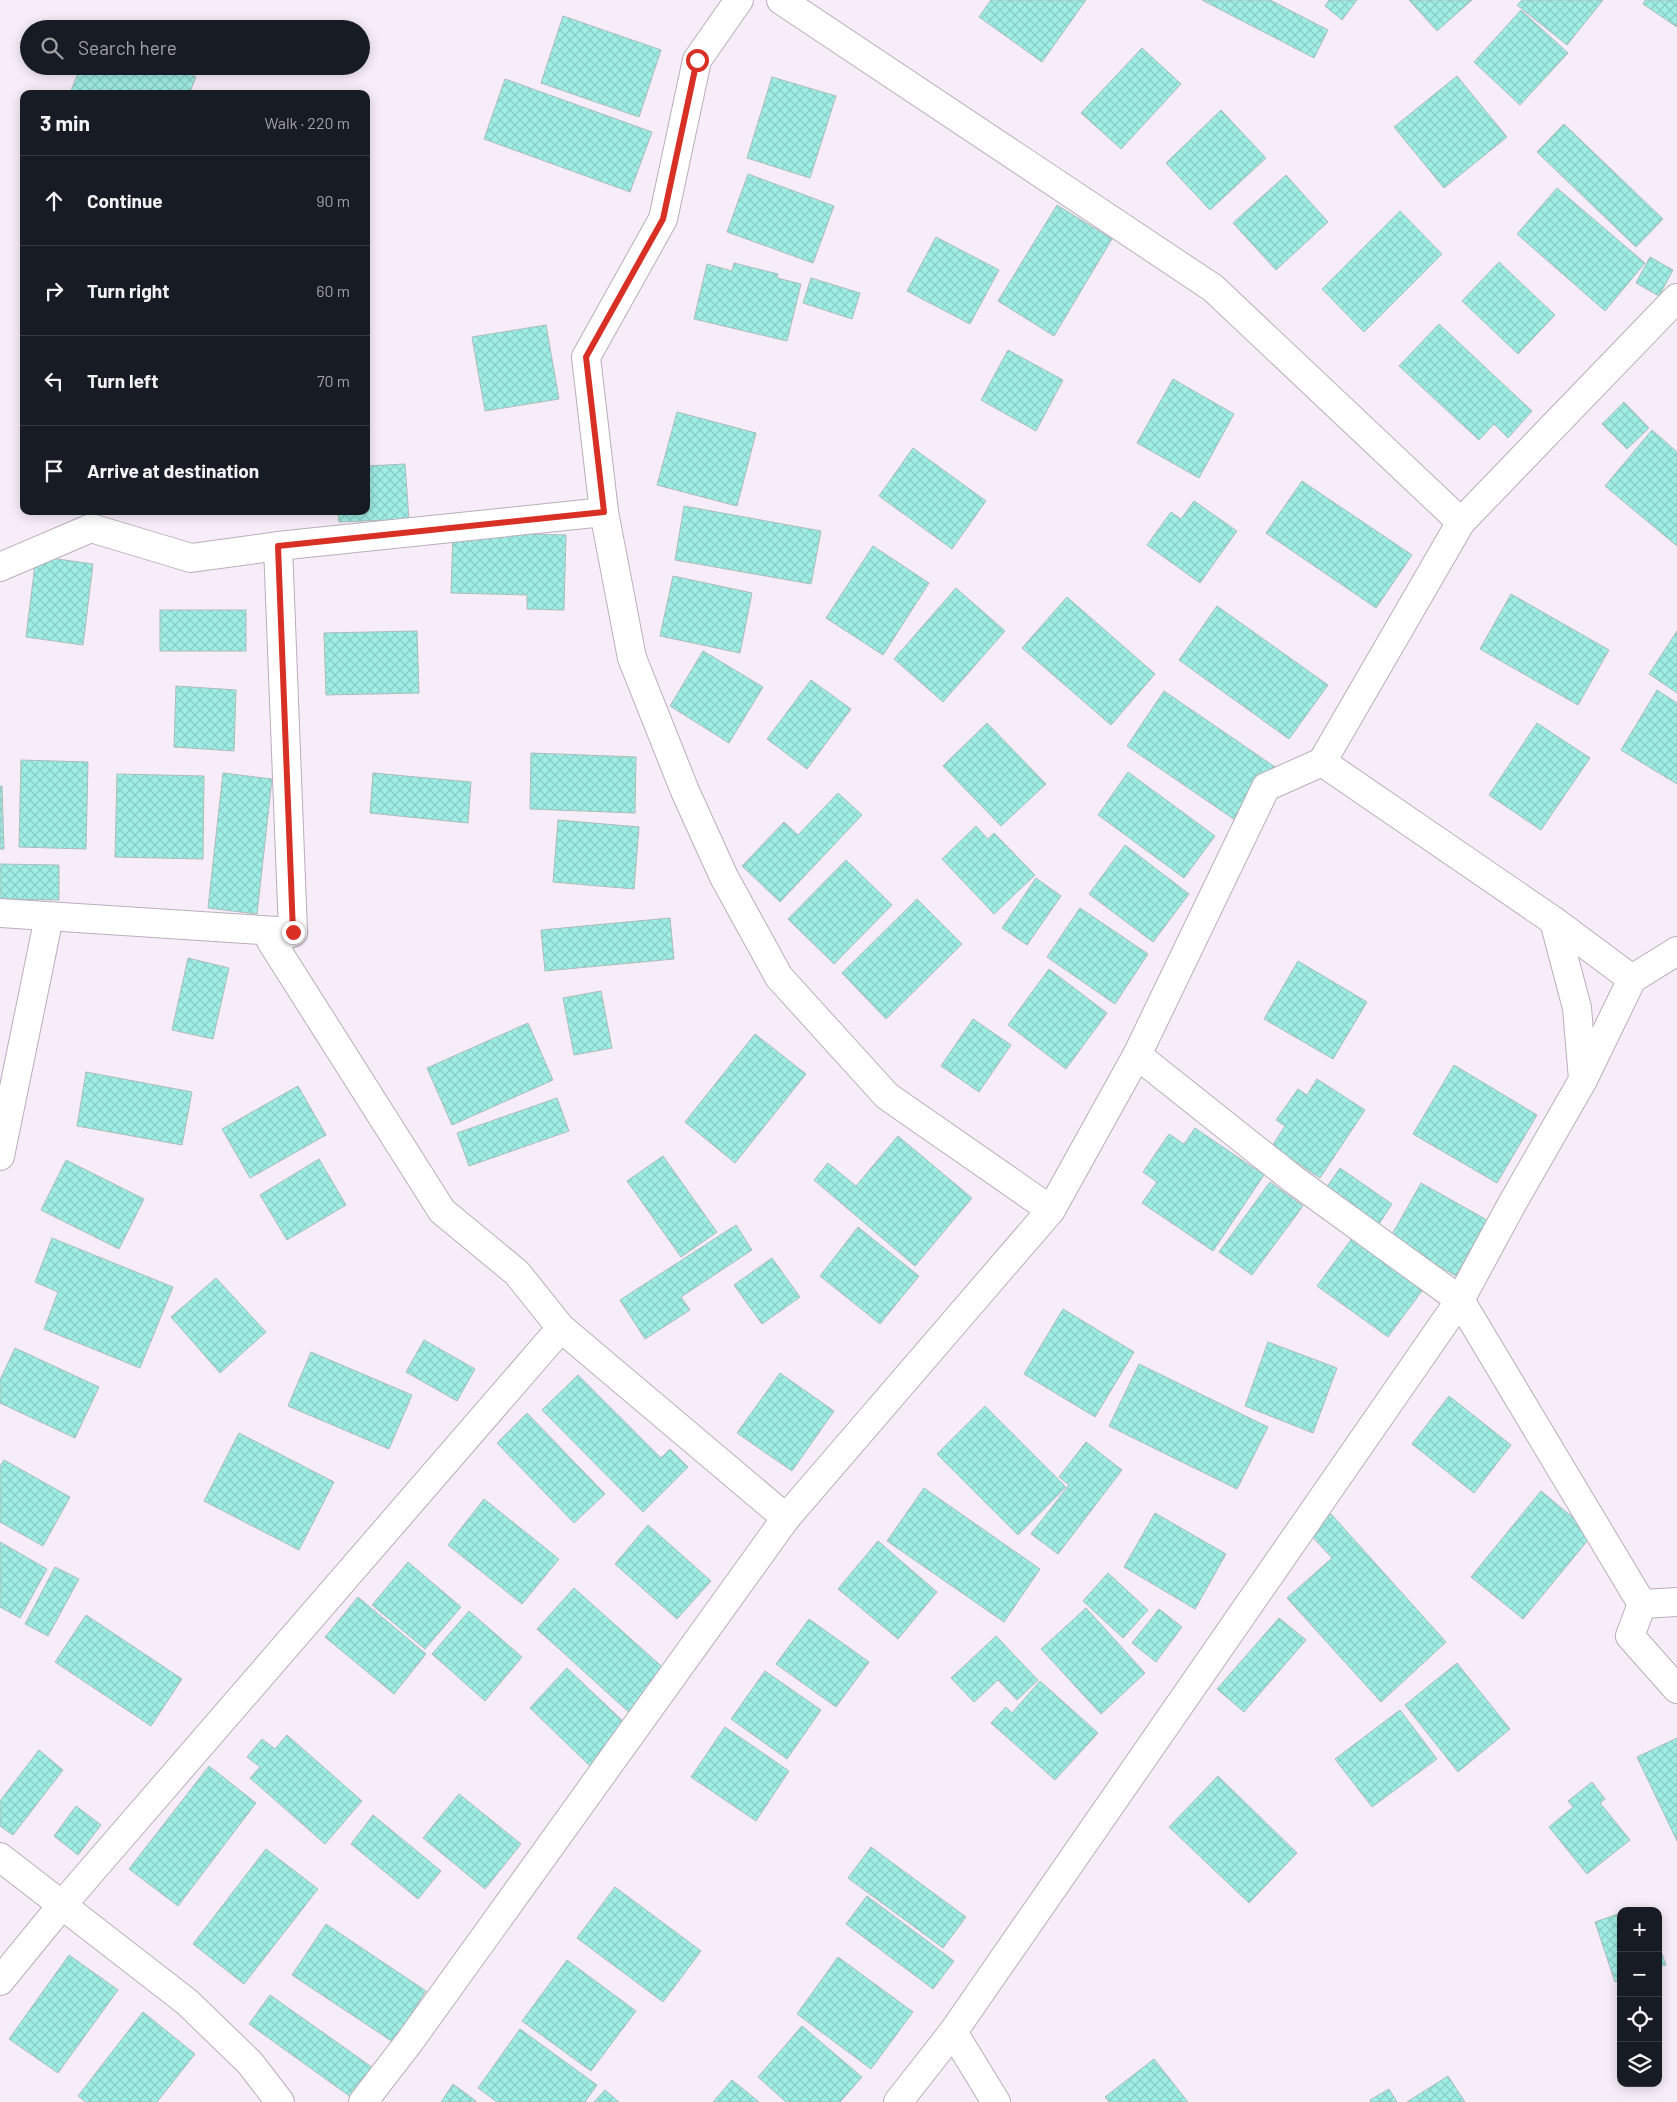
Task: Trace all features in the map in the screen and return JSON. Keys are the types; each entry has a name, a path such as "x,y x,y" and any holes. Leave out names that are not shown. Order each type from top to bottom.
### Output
{"street":[{"path":"739,0 697,60 663,219 586,357 604,512 632,658 685,791 724,877 779,977 888,1096 1051,1210"},
{"path":"781,0 1213,288 1461,522"},
{"path":"363,2102 410,2041 786,1518 1051,1210 1138,1055 1266,787 1322,762 1461,522 1677,298"},
{"path":"0,567 91,528 191,558 278,546 604,512"},
{"path":"278,546 293,932"},
{"path":"1322,762 1554,921 1632,979"},
{"path":"0,913 293,932"},
{"path":"0,1156 50,917"},
{"path":"1554,921 1577,1008 1583,1080"},
{"path":"293,932 271,941 442,1211 517,1273 561,1328 786,1518"},
{"path":"898,2102 953,2032 1460,1300 1512,1202 1583,1080 1632,979 1677,951"},
{"path":"1138,1055 1294,1179 1460,1300 1642,1604"},
{"path":"0,1981 62,1905 561,1328"},
{"path":"1642,1604 1677,1602"},
{"path":"1642,1604 1630,1636 1677,1689"},
{"path":"0,1857 187,2002 250,2062 280,2102"},
{"path":"953,2032 996,2102"}],"building":[{"path":"991,0 1086,0 1042,62 979,17"},
{"path":"1202,0 1270,0 1328,30 1314,58"},
{"path":"1329,0 1357,0 1342,20 1325,6"},
{"path":"1409,0 1472,0 1437,31"},
{"path":"1522,0 1603,0 1567,45 1517,5"},
{"path":"1645,0 1677,0 1677,27 1643,4"},
{"path":"1521,10 1568,53 1520,105 1474,62"},
{"path":"563,16 661,50 639,117 541,83"},
{"path":"1142,48 1181,84 1121,149 1081,113"},
{"path":"77,75 192,75 196,77 191,90 71,90"},
{"path":"1457,76 1507,137 1444,188 1394,127"},
{"path":"772,77 836,96 810,178 747,158"},
{"path":"505,79 652,132 630,192 484,139"},
{"path":"1221,110 1266,158 1210,210 1166,163"},
{"path":"1564,124 1663,219 1636,247 1537,152"},
{"path":"748,174 834,206 813,263 727,232"},
{"path":"1286,175 1328,222 1276,270 1233,223"},
{"path":"1557,188 1645,263 1605,311 1517,234"},
{"path":"1057,205 1112,239 1054,336 998,301"},
{"path":"1400,211 1442,254 1364,332 1322,289"},
{"path":"936,237 999,270 970,324 907,291"},
{"path":"1650,257 1673,270 1659,296 1636,283"},
{"path":"1499,262 1555,315 1518,354 1462,301"},
{"path":"734,263 778,274 777,278 801,284 787,341 694,319 707,264 732,271"},
{"path":"811,278 860,293 852,319 803,303"},
{"path":"1439,324 1532,411 1508,438 1494,424 1479,440 1399,366"},
{"path":"546,325 559,399 485,411 472,337"},
{"path":"1008,350 1063,380 1036,431 981,400"},
{"path":"1173,379 1234,414 1199,478 1137,443"},
{"path":"1624,402 1649,428 1627,449 1602,424"},
{"path":"677,412 756,433 737,506 657,485"},
{"path":"1652,430 1677,452 1677,546 1605,486"},
{"path":"913,448 986,501 952,549 879,496"},
{"path":"405,464 409,519 339,522 338,515 370,515 370,466"},
{"path":"1302,481 1412,555 1376,608 1266,533"},
{"path":"1194,501 1237,531 1200,583 1147,545 1171,512 1181,519"},
{"path":"684,506 821,531 811,584 675,560"},
{"path":"453,532 566,535 564,610 527,609 527,595 451,593"},
{"path":"873,546 929,583 883,655 826,618"},
{"path":"36,556 93,564 83,645 26,637"},
{"path":"673,576 752,593 740,653 660,636"},
{"path":"956,588 1005,631 943,702 894,659"},
{"path":"1511,594 1609,650 1578,705 1480,649"},
{"path":"1067,597 1155,674 1111,725 1022,648"},
{"path":"1217,606 1328,685 1289,739 1179,660"},
{"path":"160,610 246,610 246,651 160,651"},
{"path":"417,631 419,693 326,695 324,633"},
{"path":"1677,631 1677,693 1649,674"},
{"path":"703,651 763,687 729,743 670,706"},
{"path":"811,680 851,709 807,769 767,739"},
{"path":"176,686 236,690 234,751 174,747"},
{"path":"1657,690 1677,703 1677,784 1621,750"},
{"path":"1164,691 1275,767 1238,822 1127,746"},
{"path":"987,723 1046,784 1001,826 943,766"},
{"path":"1537,723 1590,758 1541,830 1489,795"},
{"path":"531,753 636,757 635,813 530,809"},
{"path":"21,760 88,762 86,849 19,847"},
{"path":"1128,772 1215,836 1184,878 1098,815"},
{"path":"223,773 272,779 257,914 208,908"},
{"path":"373,773 471,782 468,823 370,813"},
{"path":"117,774 204,776 203,859 115,857"},
{"path":"0,786 2,786 4,849 0,849"},
{"path":"838,793 862,815 780,902 742,866 784,822 798,835"},
{"path":"558,820 639,827 634,889 553,882"},
{"path":"976,826 988,839 994,833 1035,875 994,914 942,859"},
{"path":"1125,845 1189,894 1153,942 1089,894"},
{"path":"846,860 892,905 834,964 788,919"},
{"path":"0,864 59,865 59,900 0,899"},
{"path":"1036,878 1061,896 1027,945 1002,928"},
{"path":"917,899 962,944 886,1019 842,973"},
{"path":"1080,908 1148,954 1115,1004 1047,957"},
{"path":"670,918 674,959 545,971 541,930"},
{"path":"188,958 229,968 213,1039 172,1030"},
{"path":"1298,961 1367,1002 1333,1059 1264,1019"},
{"path":"1049,969 1107,1013 1066,1069 1008,1025"},
{"path":"601,991 612,1048 574,1055 563,998"},
{"path":"973,1019 1011,1045 979,1092 941,1066"},
{"path":"528,1023 553,1080 452,1125 427,1068"},
{"path":"755,1034 806,1074 735,1163 685,1122"},
{"path":"1454,1065 1537,1115 1497,1183 1413,1134"},
{"path":"86,1072 192,1092 182,1145 77,1126"},
{"path":"1317,1079 1365,1110 1320,1178 1272,1146 1285,1126 1276,1120 1298,1089 1307,1095"},
{"path":"298,1086 326,1135 250,1178 222,1129"},
{"path":"557,1098 569,1131 469,1166 457,1133"},
{"path":"1195,1128 1264,1175 1213,1251 1142,1203 1157,1182 1143,1172 1169,1134 1184,1144"},
{"path":"898,1136 972,1198 915,1266 814,1180 828,1163 856,1186"},
{"path":"663,1156 717,1232 681,1257 627,1181"},
{"path":"319,1159 346,1205 287,1240 260,1195"},
{"path":"66,1160 144,1199 119,1249 41,1210"},
{"path":"1340,1168 1392,1204 1377,1227 1324,1191"},
{"path":"1270,1182 1303,1206 1252,1275 1219,1252"},
{"path":"1421,1183 1487,1220 1456,1276 1390,1238"},
{"path":"736,1225 752,1250 681,1297 690,1310 645,1339 620,1300"},
{"path":"858,1227 919,1276 880,1324 820,1276"},
{"path":"1356,1233 1427,1284 1388,1337 1317,1286"},
{"path":"52,1238 173,1287 140,1368 44,1329 58,1292 35,1282"},
{"path":"772,1258 800,1297 762,1324 734,1285"},
{"path":"216,1278 266,1332 220,1373 171,1317"},
{"path":"1063,1309 1134,1352 1095,1417 1024,1374"},
{"path":"424,1340 475,1369 457,1401 406,1372"},
{"path":"1268,1342 1337,1368 1313,1433 1245,1406"},
{"path":"15,1348 99,1387 75,1438 0,1403 0,1380"},
{"path":"311,1352 412,1395 389,1449 288,1406"},
{"path":"1139,1364 1268,1427 1237,1489 1109,1426"},
{"path":"780,1373 834,1411 792,1471 737,1433"},
{"path":"578,1375 661,1458 670,1449 688,1467 643,1512 542,1410"},
{"path":"1449,1396 1511,1445 1474,1493 1412,1444"},
{"path":"985,1406 1066,1487 1018,1535 937,1454"},
{"path":"527,1413 605,1494 574,1523 497,1443"},
{"path":"239,1433 334,1482 299,1550 204,1501"},
{"path":"1086,1442 1122,1470 1058,1554 1031,1534 1069,1485 1059,1477"},
{"path":"4,1460 70,1497 43,1546 0,1522 0,1466"},
{"path":"924,1488 1040,1569 1004,1622 887,1541"},
{"path":"1541,1491 1593,1534 1523,1619 1471,1577"},
{"path":"484,1499 559,1559 522,1604 448,1545"},
{"path":"1155,1513 1226,1554 1195,1609 1124,1567"},
{"path":"1331,1514 1446,1642 1381,1702 1287,1598 1332,1558 1309,1533"},
{"path":"648,1525 711,1581 677,1619 615,1564"},
{"path":"878,1541 937,1592 898,1639 838,1589"},
{"path":"0,1542 47,1569 20,1618 0,1607"},
{"path":"408,1562 461,1607 425,1649 372,1605"},
{"path":"55,1567 79,1579 48,1636 25,1624"},
{"path":"1108,1573 1148,1610 1123,1638 1083,1601"},
{"path":"574,1588 669,1673 632,1715 537,1629"},
{"path":"358,1597 426,1654 394,1694 325,1637"},
{"path":"1086,1608 1145,1673 1101,1714 1041,1649"},
{"path":"1159,1609 1182,1627 1156,1662 1132,1643"},
{"path":"469,1611 522,1657 485,1701 432,1654"},
{"path":"86,1615 182,1679 151,1726 55,1662"},
{"path":"1279,1618 1306,1640 1244,1712 1217,1689"},
{"path":"809,1619 869,1662 836,1707 776,1664"},
{"path":"996,1636 1038,1680 1017,1700 998,1680 974,1702 951,1678"},
{"path":"1457,1663 1510,1729 1458,1772 1405,1705"},
{"path":"567,1668 628,1726 590,1766 530,1708"},
{"path":"765,1671 821,1710 787,1759 731,1719"},
{"path":"1040,1681 1098,1733 1055,1780 991,1723 1006,1707 1012,1713"},
{"path":"1400,1710 1437,1759 1372,1807 1335,1759"},
{"path":"725,1727 789,1771 756,1821 691,1777"},
{"path":"287,1735 362,1801 325,1844 250,1778 260,1767 247,1757 262,1739 275,1749"},
{"path":"1677,1738 1677,1841 1637,1757"},
{"path":"39,1750 63,1770 13,1835 0,1826 0,1801"},
{"path":"209,1766 256,1803 178,1906 129,1869"},
{"path":"1218,1776 1297,1853 1249,1903 1169,1827"},
{"path":"1592,1782 1605,1799 1600,1803 1630,1840 1587,1874 1549,1827 1573,1807 1568,1801"},
{"path":"459,1794 521,1844 485,1889 423,1838"},
{"path":"76,1806 101,1825 78,1855 54,1836"},
{"path":"373,1815 441,1871 418,1899 351,1844"},
{"path":"871,1847 966,1917 943,1948 848,1878"},
{"path":"266,1849 318,1889 244,1984 193,1944"},
{"path":"615,1887 701,1951 663,2002 577,1938"},
{"path":"867,1896 954,1961 933,1989 846,1924"},
{"path":"1617,1914 1617,1981 1615,1982 1595,1922"},
{"path":"326,1924 426,1991 393,2042 292,1975"},
{"path":"1662,1954 1666,1965 1662,1966"},
{"path":"69,1955 118,1990 58,2073 9,2039"},
{"path":"838,1957 913,2012 871,2069 797,2014"},
{"path":"567,1960 636,2011 591,2071 522,2021"},
{"path":"270,1995 376,2070 355,2100 249,2024"},
{"path":"143,2012 195,2054 157,2102 86,2102 78,2096"},
{"path":"802,2026 862,2077 840,2102 786,2102 758,2077"},
{"path":"520,2029 597,2085 585,2102 497,2102 478,2088"},
{"path":"1154,2059 1188,2102 1109,2102 1105,2097"},
{"path":"1448,2076 1465,2102 1407,2102"},
{"path":"732,2080 759,2102 713,2102"},
{"path":"453,2084 476,2101 441,2102"},
{"path":"1389,2089 1397,2102 1371,2102 1370,2100"},
{"path":"605,2090 619,2102 594,2102"}],"route":[{"path":"293,932 278,546 604,512 586,357 663,219 697,60"}]}
